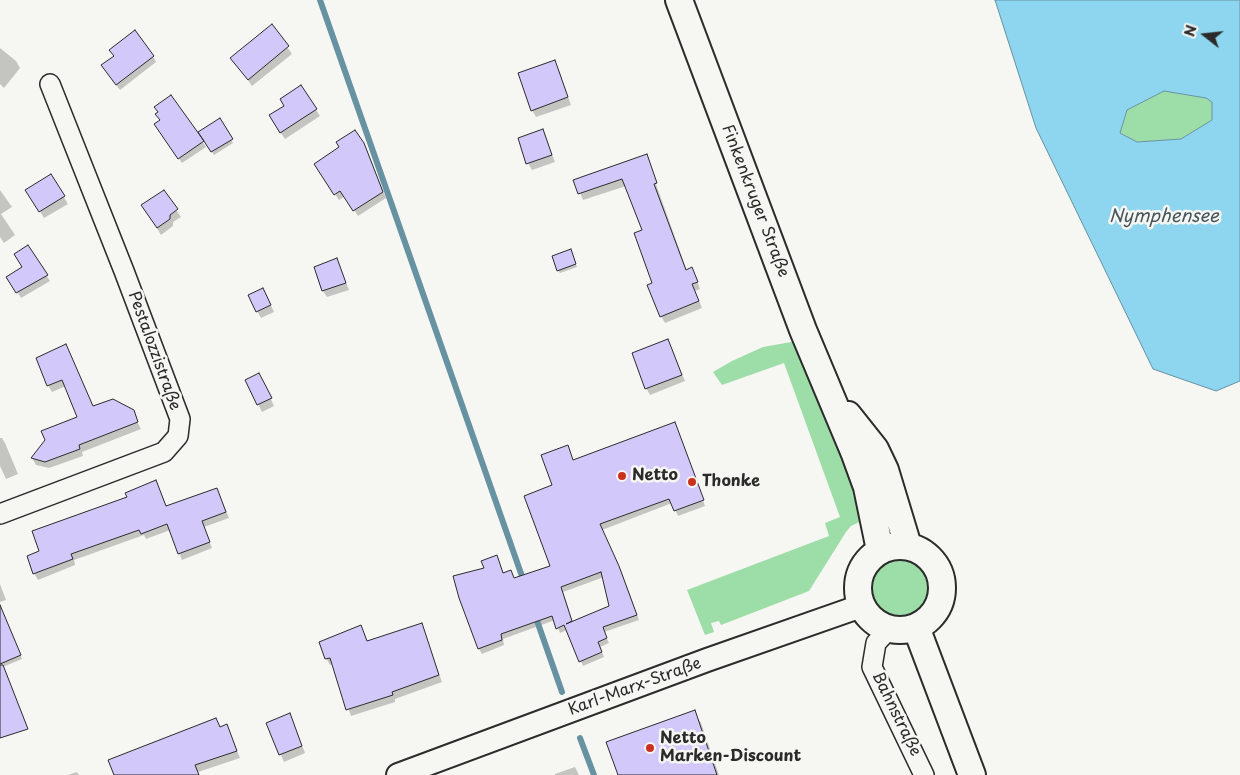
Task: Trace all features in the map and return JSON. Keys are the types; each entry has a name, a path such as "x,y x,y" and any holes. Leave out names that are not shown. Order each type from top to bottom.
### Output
{"main road":[{"name":"Finkenkruger Straße","path":"679,0 803,330 867,487 880,550"},
{"name":"Finkenkruger Straße","path":"833,402 855,423 875,449 885,470 908,546"},
{"path":"894,546 908,546 924,553 936,565 942,584 941,594 933,614 916,626 903,630 889,629 873,620 861,606 857,585 859,575 864,565 880,550 894,546"},
{"path":"916,626 972,775"}],"street":[{"name":"Pestalozzistraße","path":"0,514 164,452 178,436 180,419 50,84"},
{"name":"Karl-Marx-Straße","path":"407,774 707,660 861,606"},
{"name":"Bahnstraße","path":"889,629 876,643 872,667 923,771"}],"green space":[{"path":"1164,91 1206,98 1212,102 1212,120 1181,139 1137,142 1120,133 1127,110"},
{"path":"797,341 866,519 851,526 846,532 809,591 721,625 719,621 711,623 714,632 705,635 687,590 829,536 825,523 840,517 784,363 722,385 713,372 763,347"},
{"path":"900,557 918,563 926,571 932,589 926,607 918,615 900,621 882,615 874,607 868,589 874,571 882,563"}],"water":[{"name":"Nymphensee","path":"995,0 1240,0 1240,381 1216,391 1153,369 1036,128","holes":["1164,91 1206,98 1212,102 1212,120 1181,139 1137,142 1120,133 1127,110"]}],"building":[{"path":"272,24 289,46 248,80 230,58"},
{"path":"135,30 154,56 116,85 101,65 114,56 109,50"},
{"path":"555,60 568,97 531,111 518,73"},
{"path":"301,85 317,109 280,133 269,115 284,106 280,99"},
{"path":"171,95 204,141 178,159 154,124 160,120 155,114 158,112 154,107"},
{"path":"220,118 233,139 211,152 198,132"},
{"path":"543,129 552,155 526,164 518,138"},
{"path":"355,130 364,143 383,192 353,211 340,191 334,195 314,164 339,147 336,142"},
{"path":"647,154 657,183 654,184 686,270 692,267 698,282 692,284 699,301 660,317 647,285 652,283 634,233 642,230 622,179 578,194 573,180"},
{"path":"51,174 65,196 39,212 25,190"},
{"path":"164,190 178,209 170,215 170,219 157,228 141,205"},
{"path":"28,245 48,275 16,293 6,277 22,267 14,254"},
{"path":"571,249 576,264 557,271 552,256"},
{"path":"337,258 346,283 322,291 314,267"},
{"path":"263,288 271,305 256,312 248,295"},
{"path":"668,339 682,375 645,389 632,353"},
{"path":"66,344 93,406 113,399 134,410 138,422 79,445 80,449 45,462 31,458 45,440 41,431 77,417 62,380 47,386 36,358"},
{"path":"259,373 272,398 257,405 245,380"},
{"path":"675,422 704,500 674,511 669,499 600,524 619,566 637,615 603,627 607,638 598,642 602,652 579,662 564,625 556,629 552,616 501,634 502,640 478,649 453,576 484,568 481,561 497,555 503,573 511,570 514,578 550,566 524,496 552,485 541,455 568,445 573,460","holes":["601,572 609,606 566,624 572,621 561,587"]},
{"path":"156,480 166,506 217,488 226,512 202,521 210,542 178,554 167,524 141,534 139,530 71,554 73,559 33,574 27,556 39,551 32,531 127,497 125,493"},
{"path":"0,605 21,655 0,664"},
{"path":"422,623 439,675 392,692 393,695 346,710 330,658 325,659 319,642 361,625 367,641"},
{"path":"0,665 3,665 28,729 0,738"},
{"name":"Netto Marken-Discount","path":"695,710 717,775 618,775 606,742"},
{"path":"290,713 302,746 279,755 266,723"},
{"path":"216,718 220,727 227,724 237,751 195,765 199,775 114,775 108,760"}],"waterway":[{"path":"320,0 524,582"},
{"path":"535,615 562,692"},
{"path":"580,738 594,775"}],"place":[{"name":"Netto","path":"622,476"},
{"name":"Thonke","path":"692,482"},
{"name":"Netto Marken-Discount","path":"650,748"}]}
